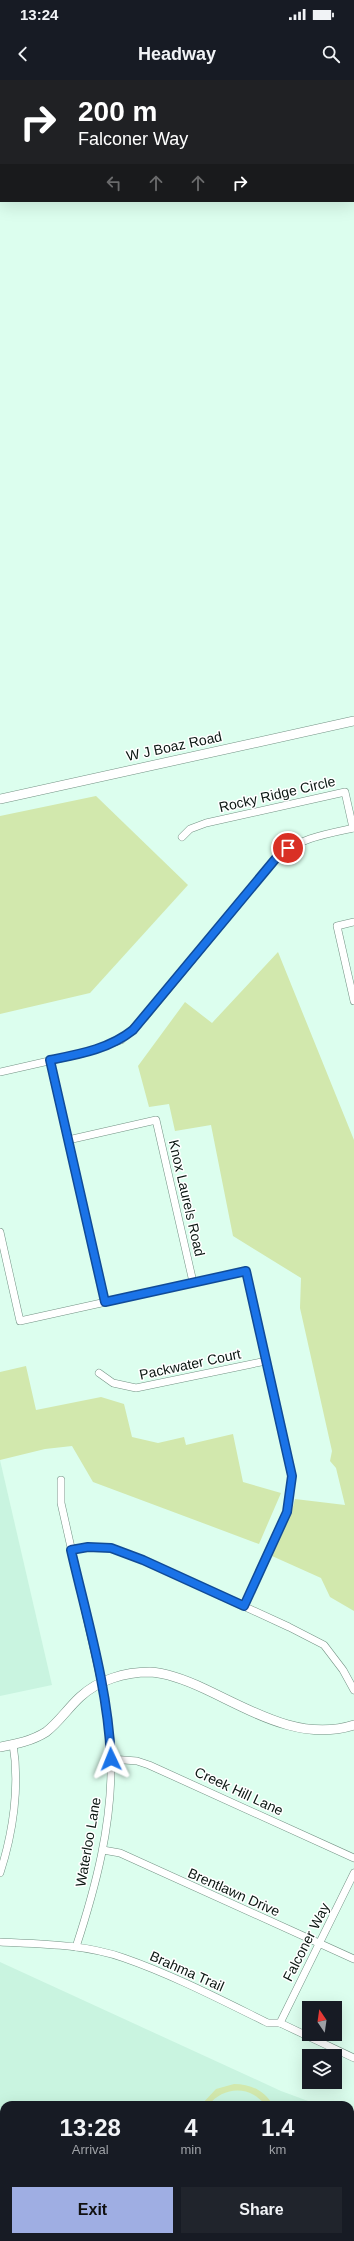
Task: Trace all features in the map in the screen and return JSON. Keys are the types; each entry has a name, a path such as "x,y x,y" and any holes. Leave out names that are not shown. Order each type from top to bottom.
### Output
{"street":[{"name":"W J Boaz Road","path":"0,799 354,721"},
{"name":"Rocky Ridge Circle","path":"182,837 190,829 206,823 345,792 354,828"},
{"path":"0,1072 103,1048 120,1040 146,1016 277,857 299,842 313,837 354,828"},
{"path":"354,922 337,926 354,1001"},
{"path":"50,1060 105,1302"},
{"name":"Knox Laurels Road","path":"68,1140 156,1120 193,1282"},
{"path":"0,1232 20,1321 246,1271 292,1476 291,1492 287,1512 244,1606"},
{"name":"Packwater Court","path":"99,1373 113,1383 136,1388 266,1361"},
{"name":"Waterloo Lane","path":"61,1480 61,1502 102,1682 111,1759 109,1804 103,1850 87,1913 76,1947"},
{"path":"71,1550 88,1547 111,1548 143,1560 244,1606 324,1645 340,1665 354,1690"},
{"path":"0,1747 30,1740 46,1732 80,1697 102,1682 118,1677 151,1672 180,1678 284,1725 315,1730 341,1729 354,1725"},
{"path":"0,1873 7,1844 15,1794 16,1763 13,1744"},
{"name":"Creek Hill Lane","path":"111,1759 137,1761 149,1765 354,1858"},
{"name":"Brentlawn Drive","path":"103,1850 120,1853 253,1915 354,1958"},
{"name":"Falconer Way","path":"280,2023 321,1943 354,1873"},
{"name":"Brahma Trail","path":"0,1942 56,1944 123,1957 179,1981 268,2023 280,2023 354,2058"}],"shaded area":[{"path":"0,1460 52,1685 0,1696"},
{"path":"0,1962 281,2091 308,2101 0,2101"}],"green space":[{"path":"96,796 188,885 90,993 0,1014 0,816"},
{"path":"278,952 354,1140 354,1611 330,1597 321,1578 272,1556 291,1514 295,1499 345,1505 336,1468 330,1461 332,1451 300,1308 301,1278 233,1236 211,1125 175,1131 169,1104 149,1107 138,1066 185,1002 212,1023"},
{"path":"26,1366 36,1410 101,1397 124,1404 132,1437 158,1443 184,1437 186,1445 233,1434 243,1482 281,1493 259,1544 93,1482 72,1446 45,1449 0,1460 0,1372"},
{"path":"234,2084 246,2085 261,2092 270,2101 262,2101 248,2092 230,2091 218,2096 212,2101 205,2101 216,2089"}],"route":[{"path":"111,1759 110,1739 102,1682 71,1550 88,1547 111,1548 143,1560 244,1606 287,1512 291,1492 292,1476 246,1271 105,1302 50,1060 103,1048 120,1040 133,1030 277,857 288,848"}]}
